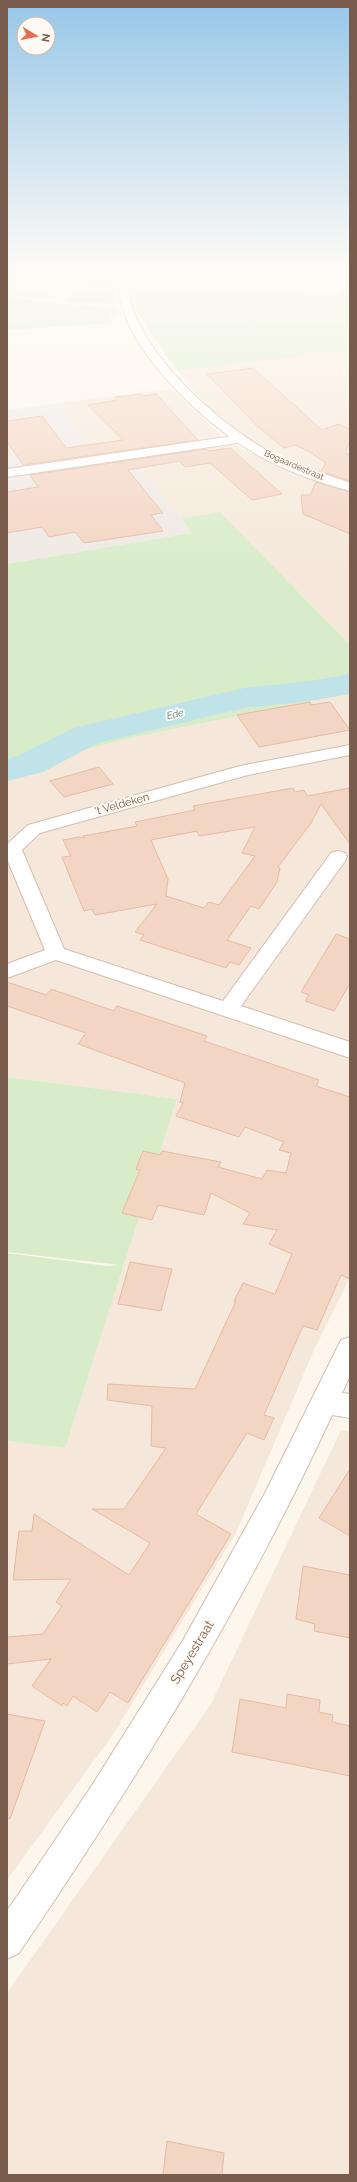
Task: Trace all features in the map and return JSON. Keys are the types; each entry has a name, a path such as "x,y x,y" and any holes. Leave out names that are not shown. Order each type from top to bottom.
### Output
{"street":[{"name":"Bogaardestraat","path":"165,368 177,383 216,422 240,439 271,457 350,487"},
{"path":"7,474 240,439"},
{"name":"'t Veldeken","path":"56,954 12,849 34,829 246,770 350,750"},
{"path":"227,1010 338,857"},
{"path":"7,971 56,954 350,1050"},
{"name":"Speyestraat","path":"7,1941 74,1844 213,1618 338,1404 350,1348"}],"shaded area":[{"path":"204,368 350,368 350,482 309,468 256,443 226,423 202,400 177,371"},
{"path":"172,389 224,438 237,446 289,471 350,491 350,645 220,512 182,518 131,458 99,462 57,403"},
{"path":"57,403 99,462 131,458 182,518 191,533 7,564 7,410"},
{"path":"350,693 350,1278 314,1350 236,1533 114,1733 7,1880 7,1441 65,1447 177,1099 7,1077 7,780 43,772 84,750 126,739"},
{"path":"341,1430 350,1431 350,2175 7,2175 7,1993 211,1704"}],"green space":[{"path":"175,368 204,368 177,371"},
{"path":"220,512 350,645 350,693 126,739 84,750 43,772 7,780 7,564 191,533 182,518"},
{"path":"7,1077 177,1099 65,1448 7,1441 7,1253 107,1266 120,1265 7,1252"}],"building":[{"path":"253,368 322,430 338,424 350,429 350,441 345,453 350,455 350,481 321,471 326,463 308,451 295,445 284,448 257,426 207,374"},
{"path":"141,394 142,396 156,394 198,440 23,465 7,442 7,421 42,416 66,448 123,440 88,405 117,400 115,397"},
{"path":"230,448 282,494 252,500 210,463 185,467 179,461 128,470 163,513 151,515 163,531 84,543 75,532 49,537 42,527 7,533 7,492 38,487 30,475 207,449 209,451"},
{"path":"316,482 350,492 350,534 303,514 301,495 310,495"},
{"path":"310,702 311,705 330,702 350,730 259,747 237,715"},
{"path":"99,767 113,784 64,797 50,781"},
{"path":"293,788 295,792 304,790 307,796 350,788 350,844 321,804 311,823 278,867 280,868 277,882 259,909 251,906 227,940 251,948 239,965 230,962 226,968 140,940 144,935 135,932 157,904 95,915 92,909 84,911 62,857 71,856 63,840 79,837 84,838 83,836 137,826 135,822 195,810 193,806","holes":["255,827 242,853 255,856 219,905 209,902 204,908 166,896 168,879 151,840 197,831 199,836"]},
{"path":"336,934 350,939 350,983 334,1011 305,1001 309,995 301,992"},
{"path":"7,982 46,995 51,989 114,1011 117,1006 207,1036 204,1041 319,1080 316,1086 350,1097 350,1279 341,1275 317,1330 303,1326 264,1415 274,1418 264,1440 247,1433 196,1514 231,1534 128,1703 110,1692 97,1712 73,1696 67,1706 63,1703 62,1706 32,1686 51,1659 7,1664 7,1637 43,1634 62,1606 56,1602 71,1579 13,1580 19,1531 32,1531 34,1514 129,1575 150,1543 92,1509 124,1509 166,1448 151,1446 152,1406 107,1400 108,1384 195,1389 243,1283 275,1294 292,1254 269,1244 277,1230 243,1224 250,1213 211,1193 204,1215 158,1205 152,1220 122,1213 140,1170 136,1169 143,1151 160,1155 162,1151 221,1162 218,1167 262,1179 267,1170 286,1173 291,1153 279,1150 284,1142 245,1127 239,1137 176,1116 183,1103 180,1102 185,1083 78,1044 86,1033 7,1006"},
{"path":"130,1262 172,1269 161,1311 118,1304"},
{"path":"350,1469 350,1536 319,1518"},
{"path":"303,1566 350,1575 350,1638 314,1631 315,1624 296,1619"},
{"path":"287,1694 320,1700 319,1712 333,1715 332,1722 350,1726 350,1776 232,1752 240,1699 286,1708"},
{"path":"7,1714 45,1721 10,1819 7,1818"},
{"path":"167,2141 224,2153 222,2175 163,2175"}],"waterway":[{"name":"Ede","path":"7,770 30,764 86,735 244,698 310,691 350,684"}]}
